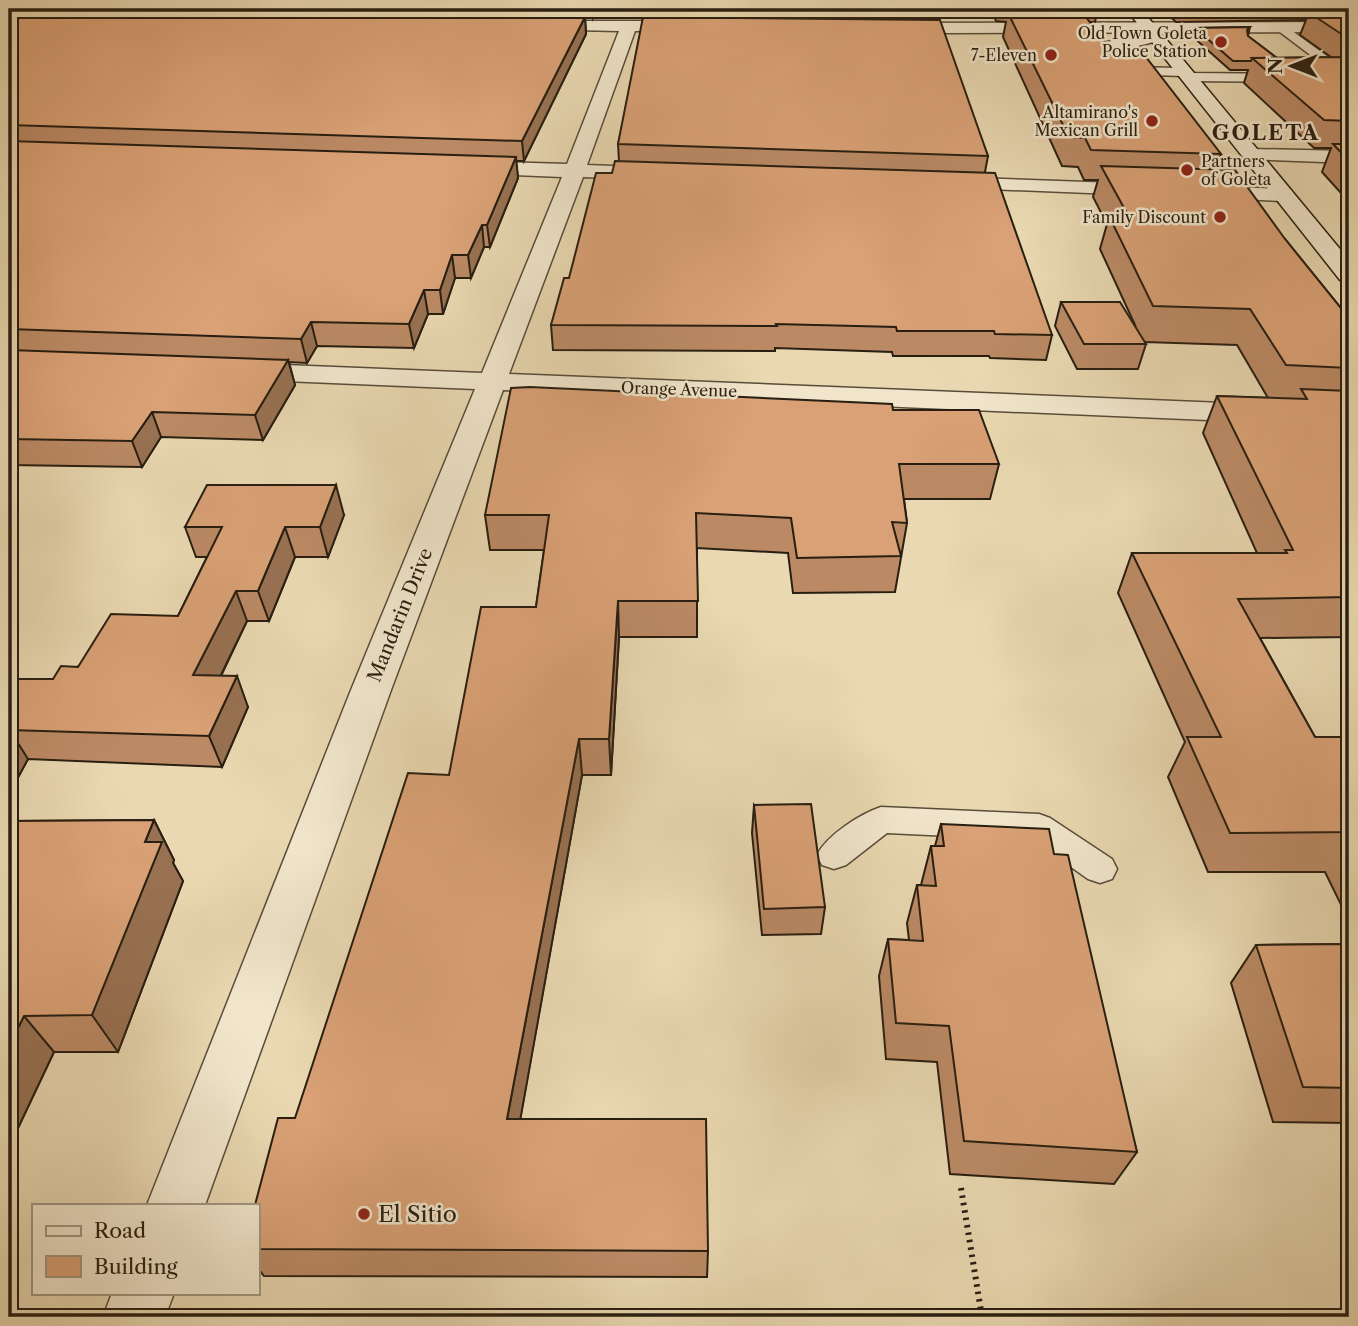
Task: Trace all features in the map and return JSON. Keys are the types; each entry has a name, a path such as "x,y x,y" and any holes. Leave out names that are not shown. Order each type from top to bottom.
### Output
{"street":[{"path":"1133,9 1349,275"},
{"path":"47,16 101,26"},
{"path":"881,28 1017,23 1082,30 1153,33 1285,21 1307,27 1349,27"},
{"path":"519,26 713,27"},
{"name":"Mandarin Drive","path":"176,1204 361,715 575,171 629,26"},
{"path":"1252,155 1349,157"},
{"path":"450,166 683,174"},
{"path":"923,182 1283,195"},
{"name":"Orange Avenue","path":"204,370 1349,417"},
{"path":"134,1317 143,1294"}],"lane":[{"path":"1285,21 1347,76 1327,78"},
{"path":"1082,30 1106,66 1187,75 1299,78 1280,63"},
{"path":"1092,46 1118,46 1153,33"},
{"path":"834,855 881,820 1039,827 1100,869"}],"path":[{"path":"961,1188 982,1317"}],"building":[{"path":"9,9 31,9 69,17 585,17 522,141 9,125"},
{"path":"742,9 934,9 934,10"},
{"path":"1349,11 1349,39 1308,12"},
{"path":"1008,13 1083,13 1111,51 1142,52 1221,154 1091,150 1085,138 1069,137"},
{"path":"643,17 940,20 988,156 618,144"},
{"path":"1250,27 1247,30 1248,36 1277,58 1233,61 1195,28"},
{"path":"1349,57 1349,121 1324,120 1252,58"},
{"path":"9,141 516,157 487,225 482,225 468,255 452,255 440,290 424,290 409,324 311,322 301,339 9,329"},
{"path":"1333,144 1349,144 1349,161"},
{"path":"615,161 995,173 1052,335 995,334 994,331 897,331 896,327 776,324 777,326 551,325 564,278 569,278 596,173 612,173"},
{"path":"1101,166 1235,170 1285,239 1349,318 1349,368 1286,365 1250,309 1153,306 1109,216 1129,217"},
{"path":"1061,302 1120,302 1146,344 1084,344"},
{"path":"9,350 288,360 255,415 152,412 132,441 9,439"},
{"path":"511,388 892,404 893,410 979,410 999,464 899,464 907,523 892,522 901,556 797,558 791,518 696,513 698,601 618,601 609,739 579,739 507,1119 706,1119 708,1251 259,1249 259,1204 255,1204 278,1118 295,1118 408,773 449,775 481,607 536,607 549,515 485,515"},
{"path":"1301,389 1349,391 1349,597 1238,599 1315,737 1349,737 1349,832 1230,833 1187,737 1221,737 1132,553 1287,553 1285,550 1293,550 1217,396 1307,399"},
{"path":"207,485 336,485 320,527 285,527 258,591 236,591 193,675 237,676 209,736 9,730 9,679 53,679 61,666 78,667 111,614 178,616 222,527 185,527"},
{"path":"811,804 825,907 764,909 754,805"},
{"path":"154,820 145,842 162,842 92,1015 24,1016 9,1046 9,821"},
{"path":"941,824 1049,829 1054,854 1068,855 1137,1152 964,1141 949,1026 896,1023 888,939 923,941 917,885 936,886 931,846 944,846"},
{"path":"1349,944 1349,1088 1303,1087 1256,945"}],"place":[{"name":"Old Town Goleta Police Station","path":"1221,42"},
{"name":"7-Eleven","path":"1051,55"},
{"name":"Altamirano's Mexican Grill","path":"1152,121"},
{"name":"Partners of Goleta","path":"1187,170"},
{"name":"Family Discount","path":"1220,217"},
{"name":"El Sitio","path":"364,1214"}],"district":[{"name":"GOLETA","path":"1266,132"}]}
